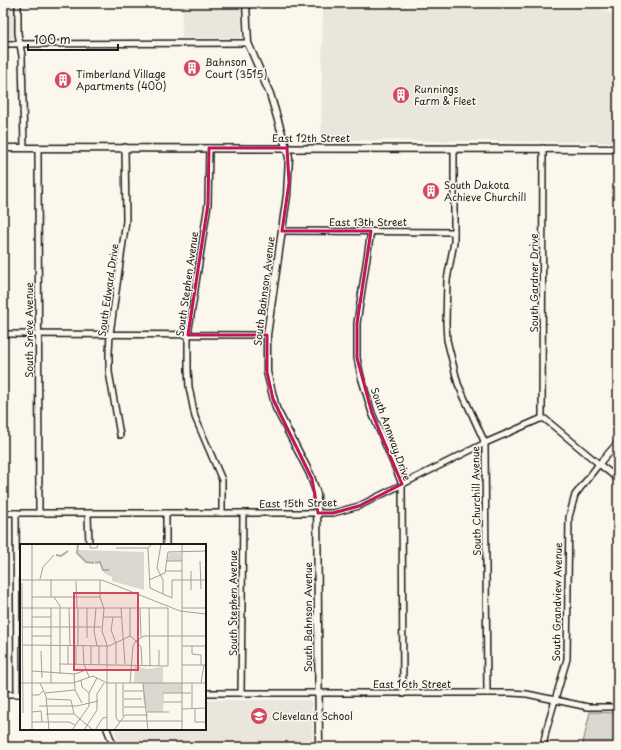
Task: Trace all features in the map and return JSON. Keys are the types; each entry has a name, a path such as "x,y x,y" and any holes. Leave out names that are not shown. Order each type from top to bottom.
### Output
{"main road":[{"path":"613,3 618,5"}],"street":[{"path":"18,3 22,56 24,148"},
{"name":"South Bahnson Avenue","path":"246,3 248,43 270,94 287,148 289,183 267,335 266,367 270,390 286,429 312,480 317,494 319,747"},
{"path":"3,44 248,43"},
{"name":"South Edward Drive","path":"120,435 109,372 110,334 126,221 125,147"},
{"name":"East 12th Street","path":"3,148 618,149"},
{"name":"South Sneve Avenue","path":"38,148 39,513"},
{"name":"South Stephen Avenue","path":"209,148 208,204 188,335 188,369 190,395 199,428 219,469 222,480 222,513"},
{"name":"South Gardner Drive","path":"542,418 544,148"},
{"name":"South Churchill Avenue","path":"454,149 454,232 446,297 447,340 458,384 485,442 487,693"},
{"name":"East 13th Street","path":"282,231 454,232"},
{"name":"South Annway Drive","path":"371,231 357,323 357,358 372,413 402,484 403,694"},
{"path":"3,334 267,335"},
{"path":"542,418 618,479"},
{"name":"East 15th Street","path":"3,513 333,513 359,506 485,442 542,418"},
{"path":"599,464 618,442"},
{"name":"South Grandview Avenue","path":"543,747 567,659 568,517 578,491 599,464"},
{"path":"3,694 19,694 16,513"},
{"path":"166,513 166,544"},
{"name":"South Stephen Avenue","path":"242,693 243,513"},
{"path":"88,514 89,544"},
{"name":"East 16th Street","path":"206,694 522,694 588,707 618,707"},
{"path":"107,730 112,746"}],"highlighted area":[{"path":"209,148 287,148 289,183 282,231 371,231 357,323 357,358 372,413 402,484 359,506 333,513 318,513 312,479 273,399 267,372 267,335 188,335 208,204"}],"shaded area":[{"path":"3,3 15,3 15,39 3,39"},
{"path":"182,3 241,3 241,38 182,38"},
{"path":"323,3 586,3 618,17 618,142 321,140"},
{"name":"Cleveland School","path":"206,700 310,700 312,703 312,747 121,747 114,730 206,730"},
{"path":"590,712 618,713 618,747 582,747"}],"place":[{"name":"Bahnson Court (3515)","path":"192,68"},
{"name":"Timberland Village Apartments (400)","path":"63,80"},
{"name":"Runnings Farm & Fleet","path":"401,95"},
{"name":"South Dakota Achieve Churchill","path":"431,191"},
{"name":"Cleveland School","path":"259,716"}]}
